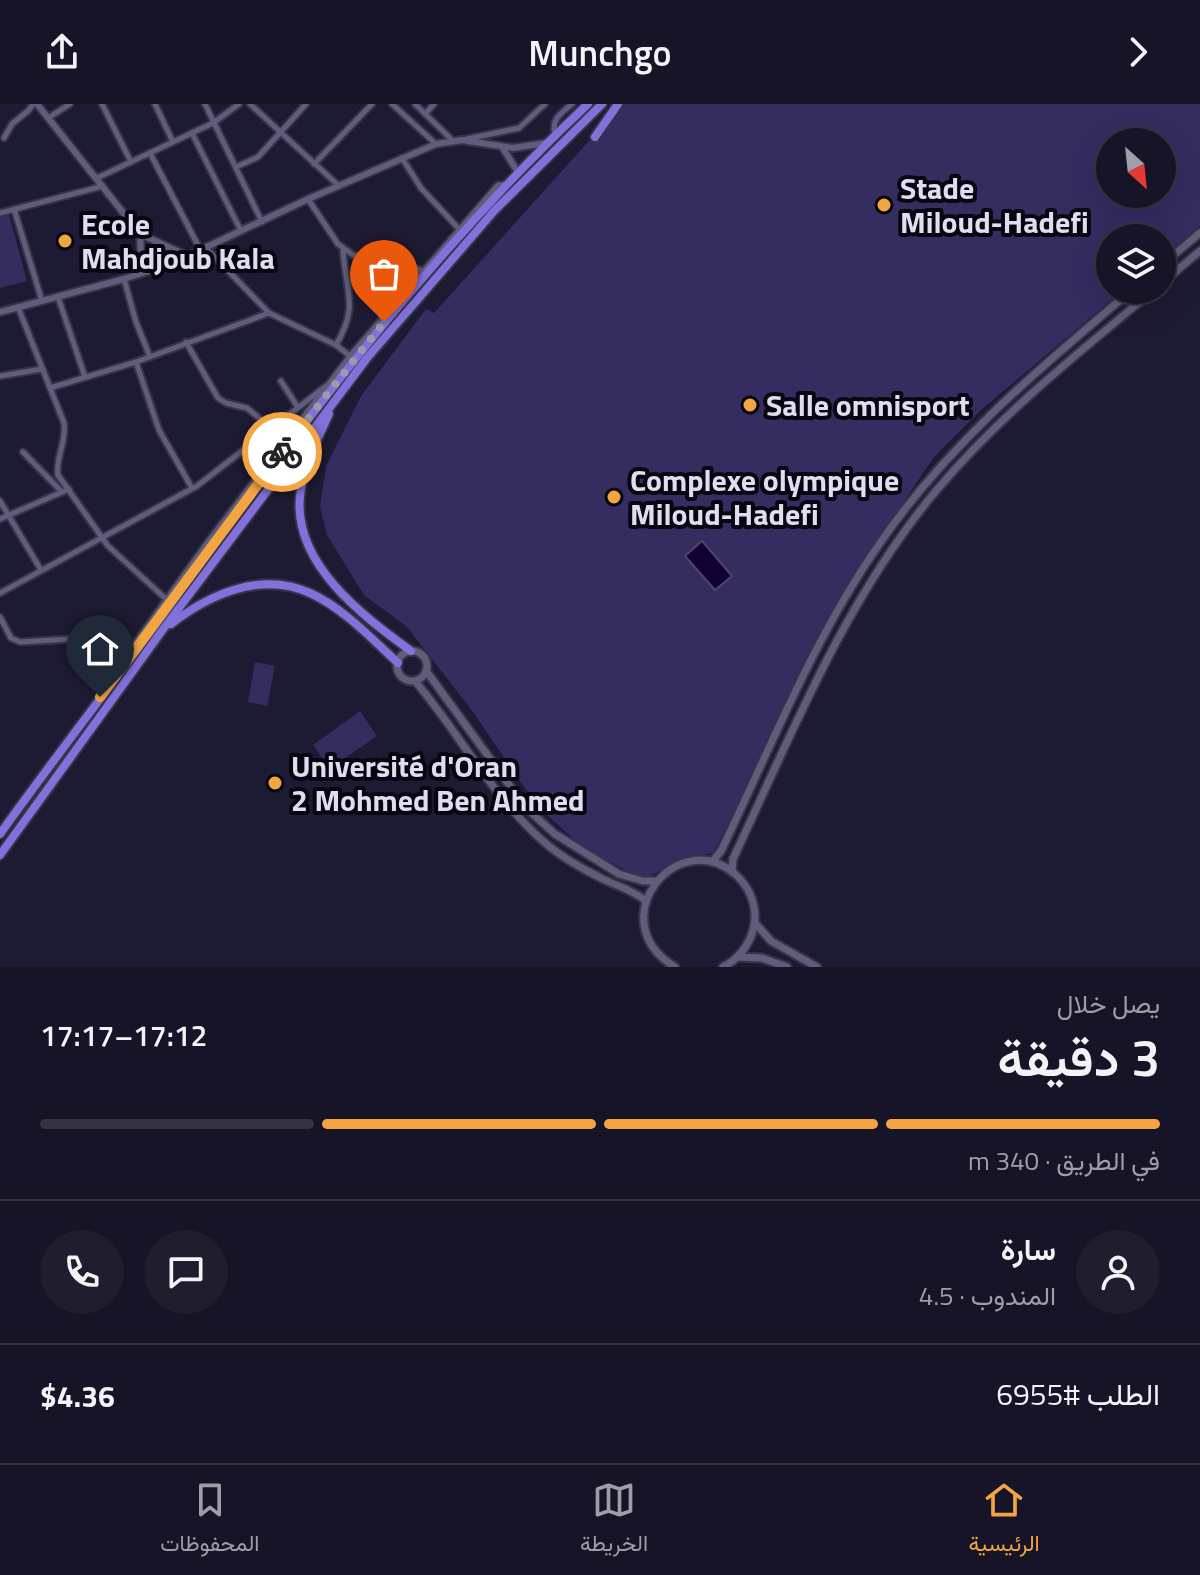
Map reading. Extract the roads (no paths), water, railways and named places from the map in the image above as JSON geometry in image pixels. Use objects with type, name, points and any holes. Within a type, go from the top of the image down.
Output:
[{"type":"highway","points":[[0,834],[116,673],[330,390],[426,272],[518,172],[588,104]]},
{"type":"highway","points":[[0,855],[161,632],[392,327],[494,211],[602,104]]},
{"type":"highway","points":[[595,137],[618,104]]},
{"type":"highway","points":[[339,394],[306,466],[299,498],[302,523],[312,551],[332,582],[352,603],[411,651]]},
{"type":"highway","points":[[161,632],[195,606],[221,593],[248,586],[294,588],[330,605],[398,663]]},
{"type":"main road","points":[[1176,253],[1200,233]]},
{"type":"main road","points":[[1176,271],[1200,251]]},
{"type":"main road","points":[[712,862],[721,851],[840,605],[880,542],[998,405],[1116,304]]},
{"type":"main road","points":[[732,871],[733,859],[848,619],[893,549],[933,494],[980,441],[1031,392],[1137,304]]},
{"type":"main road","points":[[924,489],[933,494]]},
{"type":"main road","points":[[646,901],[552,849],[523,823],[415,681],[401,677],[398,663],[404,653],[411,651],[425,657],[427,672],[526,808],[555,834],[619,874],[643,881],[657,881]]},
{"type":"main road","points":[[415,681],[427,672]]},
{"type":"main road","points":[[675,967],[653,949],[645,931],[646,901],[657,881],[682,864],[712,862],[732,871],[750,894],[755,908],[755,923],[749,942],[738,957],[723,967]]},
{"type":"main road","points":[[755,923],[771,941],[817,967]]},
{"type":"main road","points":[[660,956],[664,967]]},
{"type":"main road","points":[[738,957],[762,958],[787,967]]},
{"type":"street","points":[[4,138],[12,124],[35,104],[140,234],[188,256]]},
{"type":"street","points":[[48,118],[70,104]]},
{"type":"street","points":[[102,104],[131,162]]},
{"type":"street","points":[[155,104],[173,142]]},
{"type":"street","points":[[205,104],[262,222]]},
{"type":"street","points":[[97,178],[192,133],[239,104]]},
{"type":"street","points":[[250,104],[339,186]]},
{"type":"street","points":[[236,167],[258,157],[306,104]]},
{"type":"street","points":[[314,164],[372,104]]},
{"type":"street","points":[[392,104],[436,144]]},
{"type":"street","points":[[415,104],[452,140]]},
{"type":"street","points":[[425,114],[434,104]]},
{"type":"street","points":[[555,135],[553,128],[557,117],[572,104]]},
{"type":"street","points":[[0,312],[124,279],[188,256],[402,157],[452,140],[519,128],[543,105]]},
{"type":"street","points":[[192,133],[241,231]]},
{"type":"street","points":[[502,133],[502,147],[518,172]]},
{"type":"street","points":[[462,140],[523,148],[547,143]]},
{"type":"street","points":[[150,153],[203,250],[269,313],[336,345],[350,356]]},
{"type":"street","points":[[402,157],[421,188],[459,229]]},
{"type":"street","points":[[0,617],[11,638],[20,642],[87,638],[106,666],[116,673],[166,599],[350,356],[498,185],[508,184]]},
{"type":"street","points":[[0,213],[103,186]]},
{"type":"street","points":[[308,199],[343,250],[349,313],[348,324],[336,345]]},
{"type":"street","points":[[14,209],[42,301]]},
{"type":"street","points":[[140,234],[142,273]]},
{"type":"street","points":[[343,250],[422,270]]},
{"type":"street","points":[[124,279],[150,357]]},
{"type":"street","points":[[58,297],[85,377]]},
{"type":"street","points":[[18,307],[65,429],[57,472],[101,538],[166,599]]},
{"type":"street","points":[[50,388],[136,362],[269,313]]},
{"type":"street","points":[[186,342],[218,398],[247,408],[271,428]]},
{"type":"street","points":[[136,362],[159,430],[192,489]]},
{"type":"street","points":[[0,376],[42,369]]},
{"type":"street","points":[[281,381],[297,406]]},
{"type":"street","points":[[0,593],[192,489],[330,383]]},
{"type":"street","points":[[23,452],[62,492]]},
{"type":"street","points":[[242,453],[262,471]]},
{"type":"street","points":[[0,519],[69,489]]},
{"type":"street","points":[[0,501],[41,570]]},
{"type":"place","name":"Stade Miloud-Hadefi","points":[[884,205]]},
{"type":"place","name":"Ecole Mahdjoub Kala","points":[[65,241]]},
{"type":"place","name":"Salle omnisport","points":[[750,405]]},
{"type":"place","name":"Complexe olympique Miloud-Hadefi","points":[[614,497]]},
{"type":"place","name":"Université d'Oran 2 Mohmed Ben Ahmed","points":[[275,783]]}]
